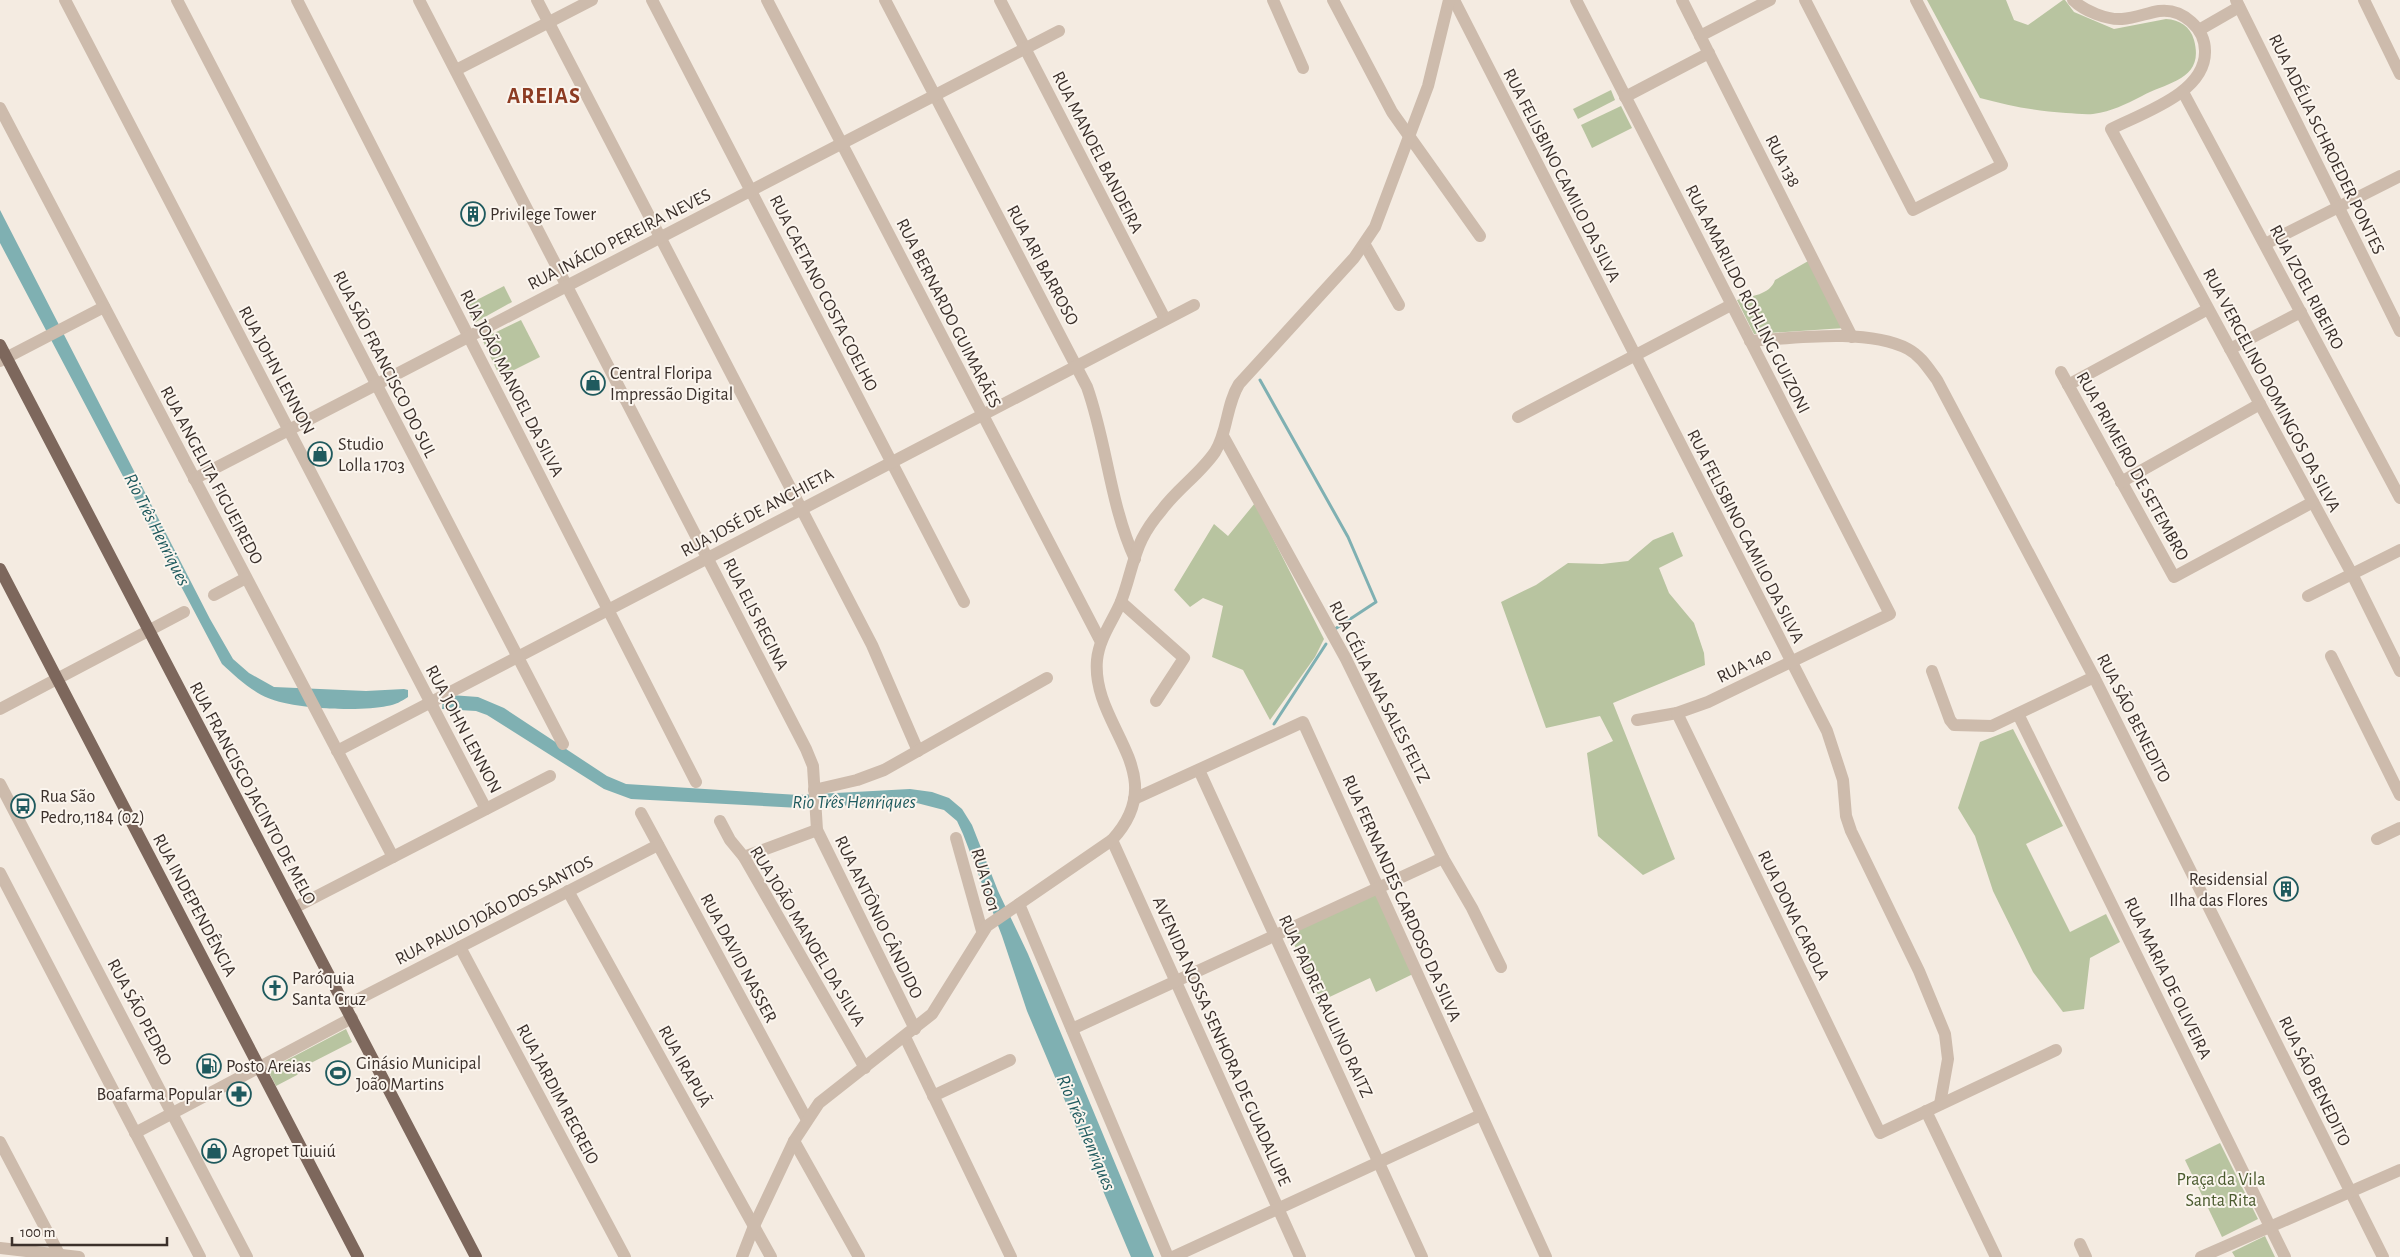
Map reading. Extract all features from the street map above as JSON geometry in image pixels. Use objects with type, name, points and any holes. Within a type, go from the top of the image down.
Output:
[{"type":"main road","name":"RUA FRANCISCO JACINTO DE MELO","points":[[0,345],[3,359],[352,1018],[476,1257]]},
{"type":"main road","name":"RUA INDEPENDÊNCIA","points":[[0,569],[358,1257]]},
{"type":"street","name":"RUA JOHN LENNON","points":[[65,0],[486,809]]},
{"type":"street","name":"RUA SÃO FRANCISCO DO SUL","points":[[177,0],[563,744]]},
{"type":"street","name":"RUA JOÃO MANOEL DA SILVA","points":[[297,0],[696,782]]},
{"type":"street","name":"RUA ELIS REGINA","points":[[419,0],[806,749],[813,766],[816,824]]},
{"type":"street","points":[[537,0],[800,510],[872,645],[918,751]]},
{"type":"street","points":[[456,70],[592,0]]},
{"type":"street","name":"RUA CAETANO COSTA COELHO","points":[[652,0],[964,602]]},
{"type":"street","name":"RUA BERNARDO GUIMARÃES","points":[[767,0],[1101,642]]},
{"type":"street","name":"RUA ARI BARROSO","points":[[885,0],[1076,366],[1097,414],[1126,536],[1135,559]]},
{"type":"street","name":"RUA MANOEL BANDEIRA","points":[[1000,0],[1165,319]]},
{"type":"street","points":[[1273,0],[1303,68]]},
{"type":"street","points":[[1333,0],[1392,112],[1433,166],[1480,236]]},
{"type":"street","points":[[742,1257],[754,1226],[794,1141],[825,1097],[910,1033],[938,1007],[982,931],[992,922],[1112,840],[1123,826],[1134,799],[1134,773],[1107,707],[1099,680],[1097,661],[1101,642],[1121,602],[1144,534],[1160,512],[1207,462],[1223,436],[1231,403],[1239,384],[1365,245],[1381,215],[1410,138],[1435,64],[1449,0]]},
{"type":"street","name":"RUA FELISBINO CAMILO DA SILVA","points":[[1454,0],[1834,749],[1843,780],[1846,816],[1850,832],[1920,971],[1945,1034],[1948,1059],[1940,1104]]},
{"type":"street","name":"RUA AMARILDO ROHLING GUIZONI","points":[[1576,0],[1890,614]]},
{"type":"street","name":"RUA 138","points":[[1682,0],[1852,337]]},
{"type":"street","points":[[1700,36],[1770,0]]},
{"type":"street","points":[[1805,0],[1914,210],[2002,165],[1916,0]]},
{"type":"street","points":[[2074,0],[2081,6],[2106,17],[2117,19],[2159,11],[2183,16],[2199,30],[2204,44],[2203,66],[2195,81],[2183,92]]},
{"type":"street","points":[[2364,0],[2400,74]]},
{"type":"street","points":[[2199,30],[2238,3]]},
{"type":"street","name":"RUA ADÉLIA SCHROEDER PONTES","points":[[2238,3],[2400,331]]},
{"type":"street","name":"RUA INÁCIO PEREIRA NEVES","points":[[194,479],[1059,31]]},
{"type":"street","points":[[1626,97],[1709,53]]},
{"type":"street","name":"RUA VERGELINO DOMINGOS DA SILVA","points":[[2183,92],[2111,129],[2352,574],[2400,670]]},
{"type":"street","name":"RUA IZOEL RIBEIRO","points":[[2183,92],[2400,498]]},
{"type":"street","name":"RUA ANGELITA FIGUEIREDO","points":[[0,108],[393,857]]},
{"type":"street","points":[[2265,244],[2400,176]]},
{"type":"street","points":[[1365,245],[1399,306]]},
{"type":"street","name":"RUA JOSÉ DE ANCHIETA","points":[[337,751],[1194,304]]},
{"type":"street","points":[[1518,417],[1732,305]]},
{"type":"street","points":[[3,359],[104,307]]},
{"type":"street","points":[[2068,385],[2208,309]]},
{"type":"street","points":[[2230,350],[2300,312]]},
{"type":"street","name":"RUA SÃO BENEDITO","points":[[1750,341],[1852,337],[1884,341],[1908,349],[1919,357],[1937,380],[2094,677],[2383,1257]]},
{"type":"street","name":"RUA PRIMEIRO DE SETEMBRO","points":[[2061,372],[2174,577],[2313,502]]},
{"type":"street","points":[[2121,482],[2260,404]]},
{"type":"street","name":"RUA CÉLIA ANA SALES FELTZ","points":[[1223,436],[1341,651],[1443,858],[1472,908],[1501,967]]},
{"type":"street","points":[[2308,596],[2400,550]]},
{"type":"street","points":[[214,595],[246,578]]},
{"type":"street","points":[[1121,602],[1184,658],[1156,701]]},
{"type":"street","points":[[0,709],[184,612]]},
{"type":"street","name":"RUA 140","points":[[1637,720],[1677,713],[1708,702],[1890,614]]},
{"type":"street","points":[[2331,656],[2400,795]]},
{"type":"street","points":[[1932,671],[1950,720],[1954,725],[1985,727],[2018,714],[2094,677]]},
{"type":"street","points":[[814,792],[871,776],[1047,678]]},
{"type":"street","name":"RUA DONA CAROLA","points":[[1677,713],[1880,1133],[1926,1111]]},
{"type":"street","name":"RUA MARIA DE OLIVEIRA","points":[[2018,714],[2285,1257]]},
{"type":"street","name":"RUA FERNANDES CARDOSO DA SILVA","points":[[1134,799],[1303,722],[1546,1257]]},
{"type":"street","name":"RUA PADRE RAULINO RAITZ","points":[[1199,770],[1422,1257]]},
{"type":"street","points":[[294,908],[550,776]]},
{"type":"street","name":"RUA SÃO PEDRO","points":[[0,784],[247,1257]]},
{"type":"street","name":"RUA DAVID NASSER","points":[[641,813],[807,1120]]},
{"type":"street","name":"RUA JOÃO MANOEL DA SILVA","points":[[720,822],[730,840],[744,857],[865,1068]]},
{"type":"street","points":[[744,857],[816,824]]},
{"type":"street","name":"RUA ANTÔNIO CÂNDIDO","points":[[816,824],[910,1033],[933,1096],[1011,1257]]},
{"type":"street","points":[[2377,839],[2400,828]]},
{"type":"street","name":"RUA 1001","points":[[956,838],[982,931]]},
{"type":"street","name":"AVENIDA NOSSA SENHORA DE GUADALUPE","points":[[1112,840],[1300,1257]]},
{"type":"street","name":"RUA PAULO JOÃO DOS SANTOS","points":[[345,1006],[658,845]]},
{"type":"street","points":[[1072,1029],[1443,858]]},
{"type":"street","points":[[0,874],[200,1257]]},
{"type":"street","name":"RUA IRAPUÃ","points":[[568,891],[771,1257]]},
{"type":"street","points":[[1016,906],[1072,1029],[1168,1257]]},
{"type":"street","name":"RUA JARDIM RECREIO","points":[[460,947],[625,1257]]},
{"type":"street","points":[[135,1133],[352,1018]]},
{"type":"street","points":[[1996,1257],[1926,1111],[2056,1050]]},
{"type":"street","points":[[933,1096],[1010,1060]]},
{"type":"street","points":[[1173,1257],[1482,1115]]},
{"type":"street","points":[[794,1141],[859,1257]]},
{"type":"street","points":[[0,1142],[59,1254]]},
{"type":"street","points":[[2201,1257],[2400,1170]]},
{"type":"street","points":[[2080,1244],[2086,1257]]},
{"type":"street","points":[[0,1248],[79,1257]]},
{"type":"green space","points":[[1927,0],[2006,0],[2014,20],[2028,25],[2063,0],[2074,12],[2114,29],[2166,19],[2180,22],[2187,27],[2194,40],[2196,53],[2194,64],[2182,78],[2118,107],[2100,113],[2055,112],[1980,98]]},
{"type":"green space","points":[[1611,90],[1615,100],[1578,119],[1573,109]]},
{"type":"green space","points":[[1621,106],[1632,128],[1592,148],[1581,125]]},
{"type":"green space","points":[[1810,260],[1844,328],[1754,334],[1737,300],[1764,292],[1773,285],[1775,280]]},
{"type":"green space","points":[[504,286],[512,302],[474,323],[465,306]]},
{"type":"green space","points":[[521,320],[540,357],[500,377],[482,339]]},
{"type":"green space","points":[[1255,503],[1324,639],[1315,657],[1270,720],[1243,670],[1212,657],[1223,606],[1203,598],[1190,607],[1174,590],[1214,524],[1228,536]]},
{"type":"green space","points":[[1673,532],[1683,556],[1659,568],[1669,593],[1694,623],[1704,653],[1705,665],[1613,703],[1675,859],[1643,875],[1598,836],[1587,753],[1613,741],[1600,716],[1546,728],[1501,602],[1536,585],[1568,563],[1602,564],[1628,561],[1653,540]]},
{"type":"green space","points":[[2013,729],[2063,826],[2026,844],[2070,932],[2106,914],[2120,942],[2090,958],[2084,1009],[2063,1012],[2033,972],[1993,891],[1975,836],[1958,808],[1980,742]]},
{"type":"green space","points":[[1376,894],[1413,974],[1376,992],[1370,978],[1321,1001],[1289,934]]},
{"type":"green space","points":[[346,1029],[352,1042],[305,1066],[297,1075],[276,1086],[268,1070]]},
{"type":"green space","name":"Praça da Vila Santa Rita","points":[[2220,1143],[2258,1219],[2222,1237],[2185,1160]]},
{"type":"green space","points":[[2265,1236],[2275,1257],[2235,1257],[2232,1252]]},
{"type":"water","name":"Rio Três Henriques","points":[[0,210],[210,619],[233,659],[249,673],[274,687],[366,691],[404,689],[408,690],[408,697],[398,703],[361,709],[293,705],[268,698],[255,691],[222,664],[0,243]]},
{"type":"water","name":"Rio Três Henriques","points":[[451,695],[478,697],[504,708],[607,776],[626,784],[799,795],[910,789],[932,792],[949,798],[962,809],[972,825],[998,891],[1028,954],[1154,1257],[1131,1257],[1027,1011],[1002,936],[963,834],[957,821],[944,810],[913,802],[800,808],[631,799],[604,789],[487,715],[476,711],[442,709],[443,699]]},
{"type":"waterway","points":[[1260,380],[1348,537],[1376,602],[1335,629]]},
{"type":"waterway","points":[[1274,724],[1326,644]]},
{"type":"place","name":"Privilege Tower","points":[[473,214]]},
{"type":"place","name":"Central Floripa Impressão Digital","points":[[593,383]]},
{"type":"place","name":"Studio Lolla 1703","points":[[320,454]]},
{"type":"place","name":"Rua São Pedro,1184 (02)","points":[[23,806]]},
{"type":"place","name":"Residensial Ilha das Flores","points":[[2286,889]]},
{"type":"place","name":"Paróquia Santa Cruz","points":[[275,988]]},
{"type":"place","name":"Posto Areias","points":[[209,1066]]},
{"type":"place","name":"Ginásio Municipal João Martins","points":[[338,1073]]},
{"type":"place","name":"Boafarma Popular","points":[[239,1094]]},
{"type":"place","name":"Agropet Tuiuiú","points":[[214,1151]]},
{"type":"district","name":"AREIAS","points":[[544,95]]}]
